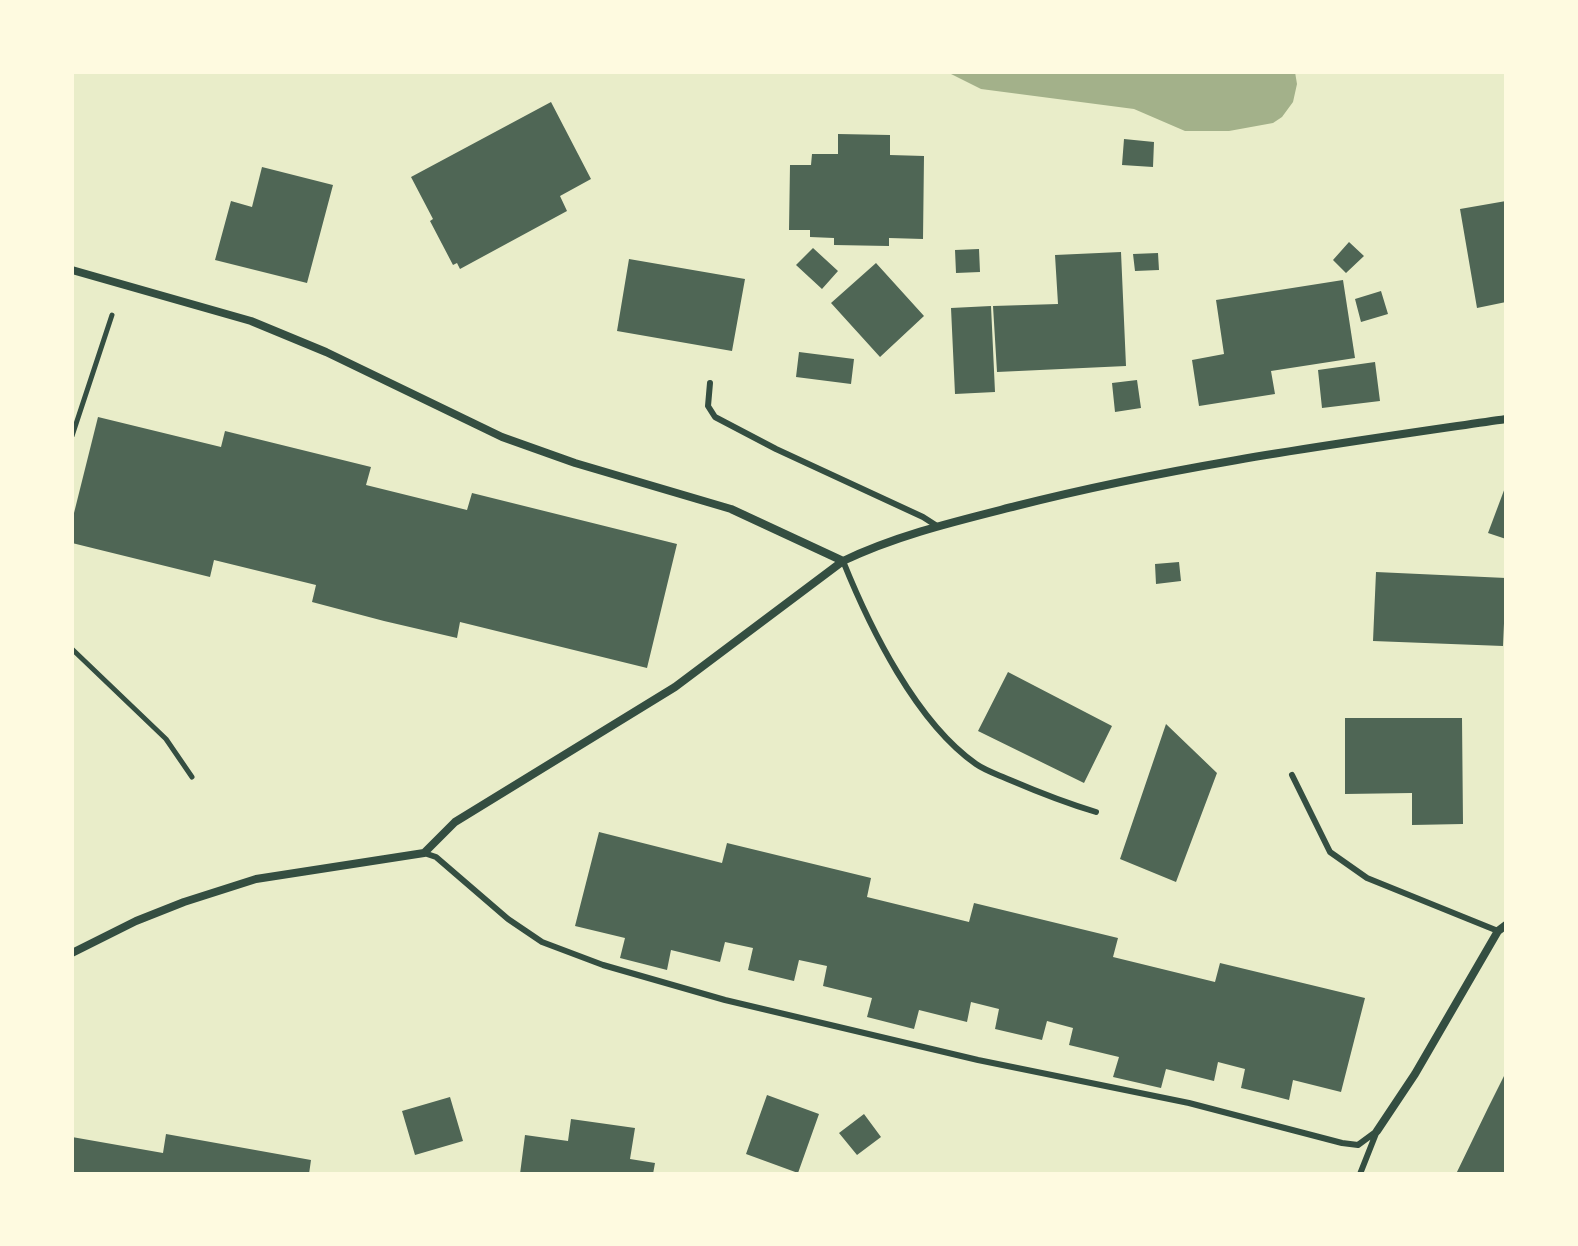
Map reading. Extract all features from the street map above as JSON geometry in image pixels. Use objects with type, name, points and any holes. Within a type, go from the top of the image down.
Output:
[{"type":"street","points":[[72,270],[251,321],[326,352],[502,437],[575,463],[731,509],[843,561]]},
{"type":"street","points":[[72,953],[136,921],[256,879],[424,853],[455,822],[675,687],[843,561],[872,547],[937,526],[1094,486],[1192,466],[1506,419]]},
{"type":"street","points":[[1377,1131],[1415,1074],[1498,931],[1506,925]]},
{"type":"lane","points":[[710,383],[708,406],[715,417],[937,526]]},
{"type":"lane","points":[[843,561],[905,686],[955,747],[978,766],[1056,800],[1096,812]]},
{"type":"lane","points":[[1292,775],[1330,852],[1367,878],[1498,931]]},
{"type":"lane","points":[[424,853],[436,857],[508,919],[542,942],[603,965],[754,1007],[978,1060],[1189,1103],[1342,1143],[1358,1145],[1377,1131]]},
{"type":"lane","points":[[1360,1174],[1377,1131]]},
{"type":"path","points":[[72,436],[123,284]]},
{"type":"path","points":[[72,649],[166,739],[192,777]]},
{"type":"shaded area","points":[[947,72],[1295,72],[1297,84],[1293,102],[1273,123],[1229,131],[1185,131],[1134,109],[981,89]]},
{"type":"building","points":[[551,102],[591,179],[560,196],[567,211],[460,269],[457,263],[453,265],[411,177]]},
{"type":"building","points":[[838,134],[890,135],[890,155],[924,156],[923,239],[889,238],[889,246],[834,245],[834,238],[810,237],[810,230],[789,230],[790,165],[811,165],[812,154],[838,154]]},
{"type":"building","points":[[1124,139],[1154,142],[1153,167],[1122,165]]},
{"type":"building","points":[[262,167],[333,185],[307,283],[215,260],[231,201],[252,207]]},
{"type":"building","points":[[1506,201],[1506,302],[1477,308],[1460,209]]},
{"type":"building","points":[[1349,242],[1364,256],[1346,273],[1333,260]]},
{"type":"building","points":[[813,248],[838,271],[822,289],[796,265]]},
{"type":"building","points":[[979,249],[980,272],[956,273],[955,250]]},
{"type":"building","points":[[1121,252],[1126,366],[997,372],[993,306],[1058,304],[1055,255]]},
{"type":"building","points":[[1158,253],[1159,270],[1135,271],[1133,254]]},
{"type":"building","points":[[629,259],[745,279],[732,351],[617,331]]},
{"type":"building","points":[[876,263],[924,316],[880,357],[831,303]]},
{"type":"building","points":[[1343,280],[1355,358],[1271,371],[1275,394],[1199,406],[1192,360],[1224,354],[1216,300]]},
{"type":"building","points":[[1381,291],[1388,314],[1361,322],[1355,299]]},
{"type":"building","points":[[991,306],[995,392],[955,394],[951,308]]},
{"type":"building","points":[[799,352],[854,359],[851,384],[796,377]]},
{"type":"building","points":[[1375,362],[1380,401],[1322,408],[1318,370]]},
{"type":"building","points":[[1137,380],[1141,408],[1115,412],[1112,383]]},
{"type":"building","points":[[98,417],[221,447],[225,431],[371,467],[366,485],[467,510],[472,493],[677,544],[647,668],[460,622],[457,638],[384,621],[312,602],[316,585],[214,560],[210,577],[72,543],[72,521]]},
{"type":"building","points":[[1506,485],[1506,539],[1488,533]]},
{"type":"building","points":[[1179,562],[1181,581],[1156,584],[1155,564]]},
{"type":"building","points":[[1376,572],[1506,578],[1503,646],[1373,641]]},
{"type":"building","points":[[1008,672],[1112,726],[1084,783],[978,731]]},
{"type":"building","points":[[1345,718],[1462,718],[1463,824],[1412,825],[1412,793],[1345,794]]},
{"type":"building","points":[[1166,724],[1217,773],[1176,882],[1120,859]]},
{"type":"building","points":[[599,832],[722,863],[727,843],[871,878],[867,897],[969,922],[974,903],[1118,938],[1113,957],[1215,982],[1220,963],[1365,998],[1341,1092],[1293,1080],[1289,1100],[1241,1088],[1245,1069],[1218,1062],[1214,1081],[1166,1069],[1161,1088],[1113,1077],[1119,1057],[1069,1045],[1073,1028],[1047,1021],[1042,1040],[995,1029],[999,1009],[971,1002],[967,1022],[919,1010],[914,1029],[867,1017],[872,998],[823,986],[827,966],[799,960],[794,981],[748,970],[753,948],[725,942],[720,962],[671,950],[667,970],[620,958],[625,938],[575,926]]},
{"type":"building","points":[[1506,1072],[1506,1174],[1456,1174],[1488,1108]]},
{"type":"building","points":[[767,1095],[819,1114],[798,1173],[746,1154]]},
{"type":"building","points":[[450,1097],[463,1141],[415,1155],[402,1111]]},
{"type":"building","points":[[864,1114],[881,1137],[857,1155],[839,1133]]},
{"type":"building","points":[[571,1119],[635,1128],[630,1159],[655,1163],[653,1174],[520,1174],[525,1135],[568,1141]]},
{"type":"building","points":[[166,1134],[311,1160],[309,1174],[72,1174],[72,1137],[163,1153]]}]
